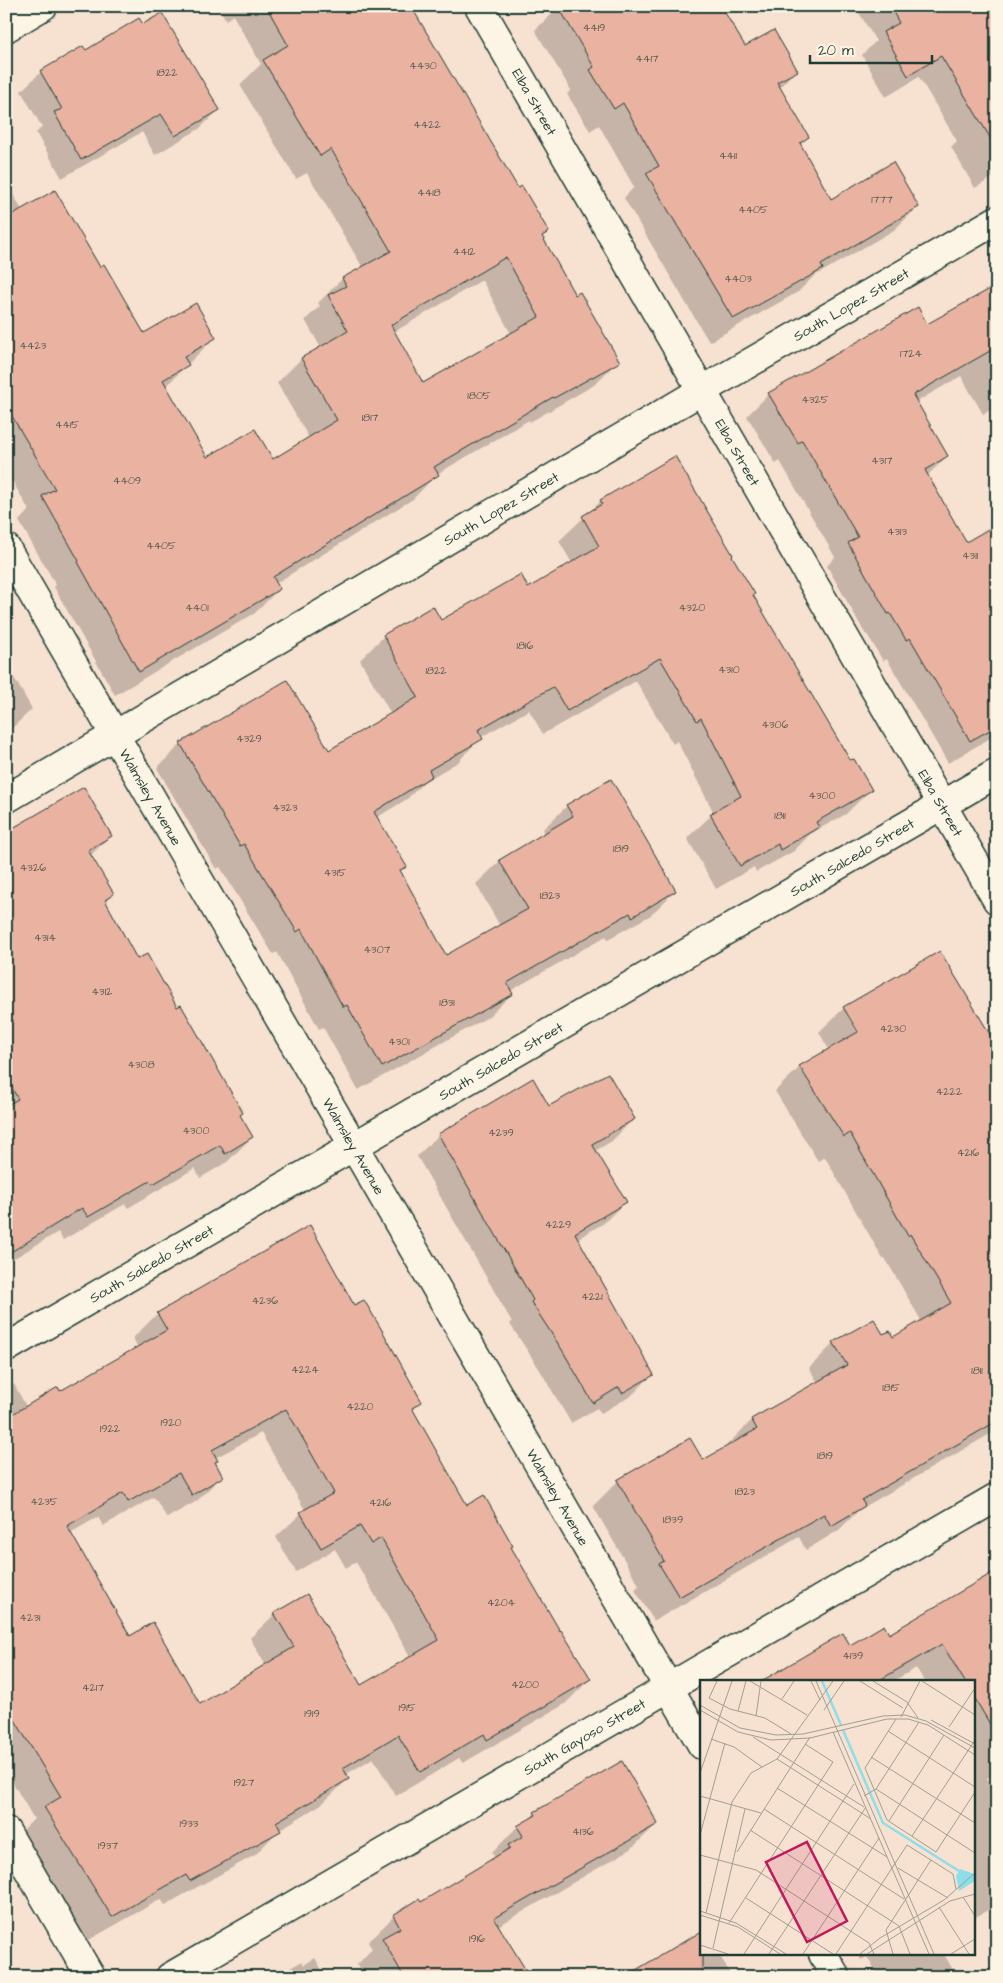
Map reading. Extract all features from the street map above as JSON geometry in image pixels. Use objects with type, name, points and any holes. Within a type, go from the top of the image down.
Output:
[{"type":"street","points":[[6,28],[43,6]]},
{"type":"street","name":"Elba Street","points":[[479,6],[997,900]]},
{"type":"street","name":"South Lopez Street","points":[[6,799],[701,391],[997,220]]},
{"type":"street","name":"Walmsley Avenue","points":[[6,548],[114,737],[700,1742]]},
{"type":"street","name":"South Salcedo Street","points":[[6,1348],[997,773]]},
{"type":"street","name":"South Gayoso Street","points":[[170,1977],[997,1497]]},
{"type":"street","points":[[6,1832],[91,1977]]},
{"type":"street","points":[[824,1956],[836,1977]]},
{"type":"building","points":[[266,6],[411,6],[518,188],[522,186],[549,232],[542,236],[575,295],[580,292],[620,362],[553,397],[434,467],[439,475],[273,577],[280,589],[139,672],[42,496],[55,489],[6,406],[6,218],[55,190],[100,267],[104,264],[144,333],[196,303],[216,338],[184,357],[189,365],[163,380],[207,457],[255,429],[273,459],[337,420],[301,358],[348,331],[328,295],[346,286],[342,278],[391,251],[331,149],[320,156],[263,60],[288,45]],"holes":[[[506,257],[539,317],[423,383],[391,325]]]},
{"type":"building","points":[[558,6],[721,6],[745,46],[774,30],[798,71],[777,82],[809,137],[800,143],[831,199],[893,162],[919,207],[821,265],[823,269],[733,319],[646,173],[659,166],[623,103],[614,109],[590,70],[594,67]]},
{"type":"building","points":[[890,6],[997,6],[997,149],[941,56],[908,76],[883,32],[899,23]]},
{"type":"building","points":[[162,13],[220,110],[175,136],[161,114],[81,160],[54,112],[62,109],[40,71],[83,46],[86,50],[139,18],[143,24]]},
{"type":"building","points":[[997,285],[997,347],[913,395],[948,456],[925,470],[966,542],[997,524],[997,726],[970,741],[910,638],[906,640],[890,613],[888,614],[848,543],[858,537],[802,440],[798,443],[768,393],[918,307],[927,324]]},
{"type":"building","points":[[675,456],[755,594],[753,595],[850,760],[854,759],[872,790],[816,822],[819,827],[780,850],[778,844],[740,866],[710,814],[741,796],[701,718],[697,721],[660,658],[567,711],[553,687],[478,730],[483,739],[429,770],[432,776],[374,812],[407,867],[400,870],[446,955],[528,909],[499,860],[573,816],[566,805],[611,779],[676,891],[632,917],[630,913],[507,983],[513,994],[382,1067],[347,1005],[343,1007],[301,929],[297,932],[244,844],[240,846],[180,743],[287,680],[329,750],[418,697],[383,635],[433,606],[441,620],[521,574],[528,588],[599,546],[582,516],[602,504],[600,500]]},
{"type":"building","points":[[84,787],[112,836],[88,850],[114,894],[105,900],[137,959],[147,954],[177,1007],[181,1005],[243,1113],[240,1115],[253,1137],[225,1154],[220,1145],[153,1184],[150,1181],[88,1217],[82,1208],[6,1255],[6,1106],[18,1099],[6,1077],[6,832]]},
{"type":"building","points":[[940,951],[997,1046],[997,1421],[862,1500],[865,1506],[831,1526],[824,1514],[679,1597],[659,1564],[664,1561],[617,1480],[690,1438],[703,1460],[757,1429],[751,1419],[847,1365],[833,1342],[874,1319],[883,1334],[890,1331],[893,1337],[951,1303],[910,1234],[908,1236],[850,1133],[844,1137],[799,1066],[858,1032],[843,1007]]},
{"type":"building","points":[[608,1073],[635,1119],[592,1144],[627,1202],[575,1233],[654,1375],[622,1393],[619,1387],[593,1403],[561,1348],[531,1302],[533,1300],[438,1134],[533,1078],[549,1106]]},
{"type":"building","points":[[310,1225],[354,1305],[364,1300],[383,1332],[422,1402],[412,1408],[467,1505],[484,1495],[513,1546],[511,1547],[560,1631],[591,1679],[487,1740],[484,1734],[420,1772],[398,1735],[343,1768],[349,1779],[276,1822],[281,1831],[190,1881],[186,1875],[112,1917],[44,1807],[61,1797],[6,1705],[6,1418],[58,1387],[60,1391],[167,1330],[157,1313]],"holes":[[[286,1409],[334,1493],[300,1512],[321,1548],[360,1526],[371,1544],[381,1538],[439,1640],[361,1685],[307,1594],[274,1613],[294,1647],[200,1704],[153,1622],[130,1636],[67,1526],[123,1493],[128,1502],[179,1473],[192,1495],[223,1477],[215,1462],[218,1461],[212,1450]]]},
{"type":"building","points":[[997,1570],[997,1736],[976,1700],[976,1680],[964,1680],[942,1644],[879,1680],[763,1680],[843,1633],[850,1645],[884,1625],[889,1634]]},
{"type":"building","points":[[622,1761],[658,1824],[494,1918],[530,1977],[404,1977],[382,1938],[400,1928],[393,1915],[419,1899],[421,1902],[510,1848],[508,1845],[523,1836],[517,1826],[536,1815],[534,1812]]},
{"type":"building","points":[[700,1932],[702,1977],[624,1977]]}]
